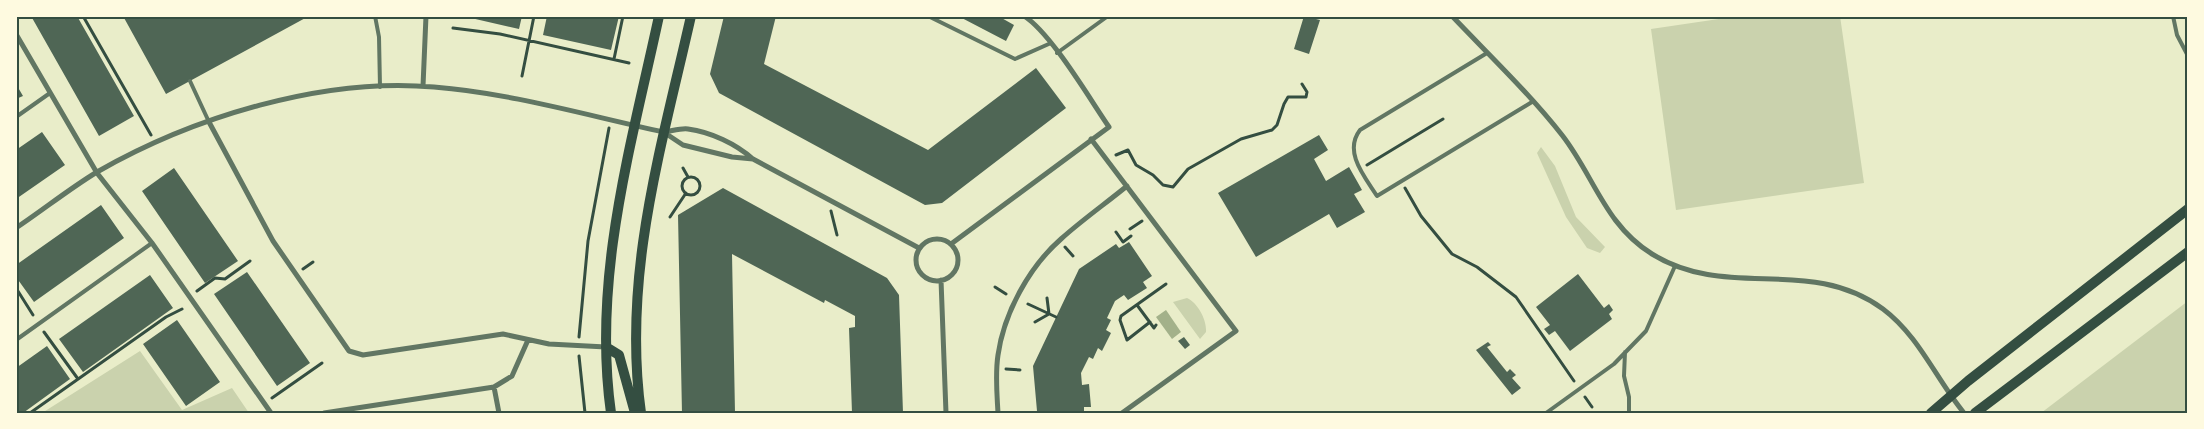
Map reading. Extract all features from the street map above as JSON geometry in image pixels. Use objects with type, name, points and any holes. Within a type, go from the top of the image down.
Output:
[{"type":"main road","points":[[611,413],[606,347],[610,257],[618,204],[659,16]]},
{"type":"main road","points":[[641,413],[636,350],[637,284],[646,220],[690,16]]},
{"type":"main road","points":[[1930,413],[1949,395],[2188,209]]},
{"type":"main road","points":[[1975,413],[2188,252]]},
{"type":"main road","points":[[606,347],[619,355],[635,413]]},
{"type":"street","points":[[423,86],[426,16]]},
{"type":"street","points":[[951,244],[1109,127],[1051,43],[1024,16]]},
{"type":"street","points":[[1452,16],[1563,136],[1580,161],[1604,206],[1619,226],[1652,254],[1676,266],[1718,278],[1798,278],[1826,283],[1857,294],[1883,309],[1908,334],[1949,395],[1964,413]]},
{"type":"street","points":[[16,34],[97,173],[152,243],[271,413]]},
{"type":"street","points":[[16,228],[97,173],[156,143],[209,122],[265,104],[297,97],[380,88],[423,86],[503,98],[664,132],[687,128],[735,144],[753,159],[919,248]]},
{"type":"street","points":[[209,122],[273,241],[350,351],[363,355],[503,334],[528,340],[606,347]]},
{"type":"street","points":[[664,132],[683,145],[732,157],[753,159]]},
{"type":"street","points":[[1091,139],[1236,331],[1122,413]]},
{"type":"street","points":[[998,413],[998,356],[1004,329],[1026,283],[1044,256],[1060,240],[1127,186]]},
{"type":"street","points":[[938,238],[951,244],[958,262],[952,274],[941,280],[927,278],[917,268],[916,254],[919,248],[930,239],[938,238]]},
{"type":"street","points":[[941,280],[946,413]]},
{"type":"street","points":[[324,413],[494,387],[512,376],[528,340]]},
{"type":"street","points":[[494,387],[499,413]]},
{"type":"lane","points":[[375,16],[379,36],[380,88]]},
{"type":"lane","points":[[928,16],[1015,59],[1051,43]]},
{"type":"lane","points":[[1057,53],[1108,16]]},
{"type":"lane","points":[[2173,16],[2178,35],[2188,56]]},
{"type":"lane","points":[[1487,53],[1360,130],[1353,143],[1353,151],[1360,168],[1377,196],[1532,102]]},
{"type":"lane","points":[[190,81],[209,122]]},
{"type":"lane","points":[[16,117],[50,93]]},
{"type":"lane","points":[[16,340],[152,243]]},
{"type":"lane","points":[[1546,413],[1614,364],[1646,331],[1676,266]]},
{"type":"lane","points":[[1625,352],[1624,376],[1629,396],[1629,413]]},
{"type":"path","points":[[83,16],[156,143]]},
{"type":"path","points":[[522,76],[534,16]]},
{"type":"path","points":[[614,59],[624,16]]},
{"type":"path","points":[[453,28],[529,40],[629,63]]},
{"type":"path","points":[[1116,155],[1128,150],[1136,164],[1153,175],[1163,185],[1173,186],[1191,168],[1241,139],[1272,130],[1278,122],[1286,99],[1292,96],[1306,97],[1308,92],[1302,84]]},
{"type":"path","points":[[1360,168],[1443,119]]},
{"type":"path","points":[[579,334],[588,242],[606,140]]},
{"type":"path","points":[[683,168],[688,177],[696,179],[700,187],[694,194],[686,193]]},
{"type":"path","points":[[686,193],[682,183],[688,177]]},
{"type":"path","points":[[670,217],[686,193]]},
{"type":"path","points":[[827,199],[837,235]]},
{"type":"path","points":[[1413,201],[1421,216],[1452,254],[1477,268],[1516,298],[1592,407]]},
{"type":"path","points":[[1116,232],[1123,242],[1131,236]]},
{"type":"path","points":[[197,291],[215,278],[225,279],[250,261]]},
{"type":"path","points":[[1150,322],[1127,340],[1121,316],[1166,284]]},
{"type":"path","points":[[995,287],[1006,294]]},
{"type":"path","points":[[16,288],[33,315]]},
{"type":"path","points":[[1046,298],[1049,314]]},
{"type":"path","points":[[1028,304],[1056,318]]},
{"type":"path","points":[[1137,305],[1154,328],[1156,326]]},
{"type":"path","points":[[30,413],[166,317],[182,310]]},
{"type":"path","points":[[1035,322],[1049,314]]},
{"type":"path","points":[[44,332],[78,379]]},
{"type":"path","points":[[579,354],[585,413]]},
{"type":"path","points":[[272,398],[322,363]]},
{"type":"shaded area","points":[[1739,16],[1840,16],[1864,183],[1676,210],[1651,29]]},
{"type":"shaded area","points":[[1541,147],[1555,166],[1576,217],[1605,247],[1600,253],[1587,248],[1566,217],[1537,153]]},
{"type":"shaded area","points":[[1187,298],[1201,312],[1205,322],[1206,332],[1200,339],[1173,302]]},
{"type":"shaded area","points":[[2188,301],[2188,413],[2041,413]]},
{"type":"shaded area","points":[[1166,310],[1181,332],[1172,339],[1156,317]]},
{"type":"shaded area","points":[[140,351],[182,410],[232,388],[249,413],[42,413]]},
{"type":"building","points":[[31,16],[77,16],[134,116],[99,136]]},
{"type":"building","points":[[123,16],[309,16],[166,94]]},
{"type":"building","points":[[472,16],[522,16],[519,29],[471,18]]},
{"type":"building","points":[[547,16],[619,16],[611,50],[543,35]]},
{"type":"building","points":[[724,16],[776,16],[764,64],[928,150],[1036,68],[1066,108],[942,203],[925,205],[719,93],[710,74]]},
{"type":"building","points":[[958,16],[998,16],[1014,25],[1006,41]]},
{"type":"building","points":[[1304,16],[1320,20],[1309,54],[1294,49]]},
{"type":"building","points":[[16,84],[23,96],[16,99]]},
{"type":"building","points":[[42,132],[65,165],[16,199],[16,150]]},
{"type":"building","points":[[1319,135],[1328,150],[1314,159],[1326,181],[1349,167],[1362,190],[1354,194],[1365,212],[1337,228],[1329,214],[1256,257],[1218,193]]},
{"type":"building","points":[[174,168],[238,261],[205,283],[142,191]]},
{"type":"building","points":[[723,188],[887,278],[899,295],[903,413],[852,413],[849,328],[855,327],[855,316],[825,300],[824,303],[732,254],[735,413],[682,413],[678,215]]},
{"type":"building","points":[[101,205],[124,238],[34,302],[16,277],[16,265]]},
{"type":"building","points":[[1129,242],[1152,276],[1143,282],[1147,288],[1128,300],[1124,295],[1115,301],[1107,318],[1111,320],[1106,330],[1111,333],[1102,351],[1098,348],[1093,359],[1089,357],[1081,373],[1082,385],[1089,384],[1091,407],[1084,407],[1084,413],[1037,411],[1033,366],[1079,269],[1116,244],[1119,248]]},
{"type":"building","points":[[247,272],[310,363],[277,386],[214,294]]},
{"type":"building","points":[[1578,274],[1604,308],[1609,304],[1613,310],[1609,314],[1612,319],[1570,351],[1555,331],[1549,335],[1544,329],[1550,325],[1536,307]]},
{"type":"building","points":[[150,275],[173,308],[83,372],[59,339]]},
{"type":"building","points":[[177,320],[220,382],[186,406],[143,344]]},
{"type":"building","points":[[1184,337],[1190,345],[1185,349],[1178,341]]},
{"type":"building","points":[[1488,342],[1491,345],[1487,347],[1507,372],[1510,369],[1516,375],[1512,378],[1521,388],[1512,395],[1476,350]]},
{"type":"building","points":[[47,346],[70,379],[23,413],[16,413],[16,368]]}]
